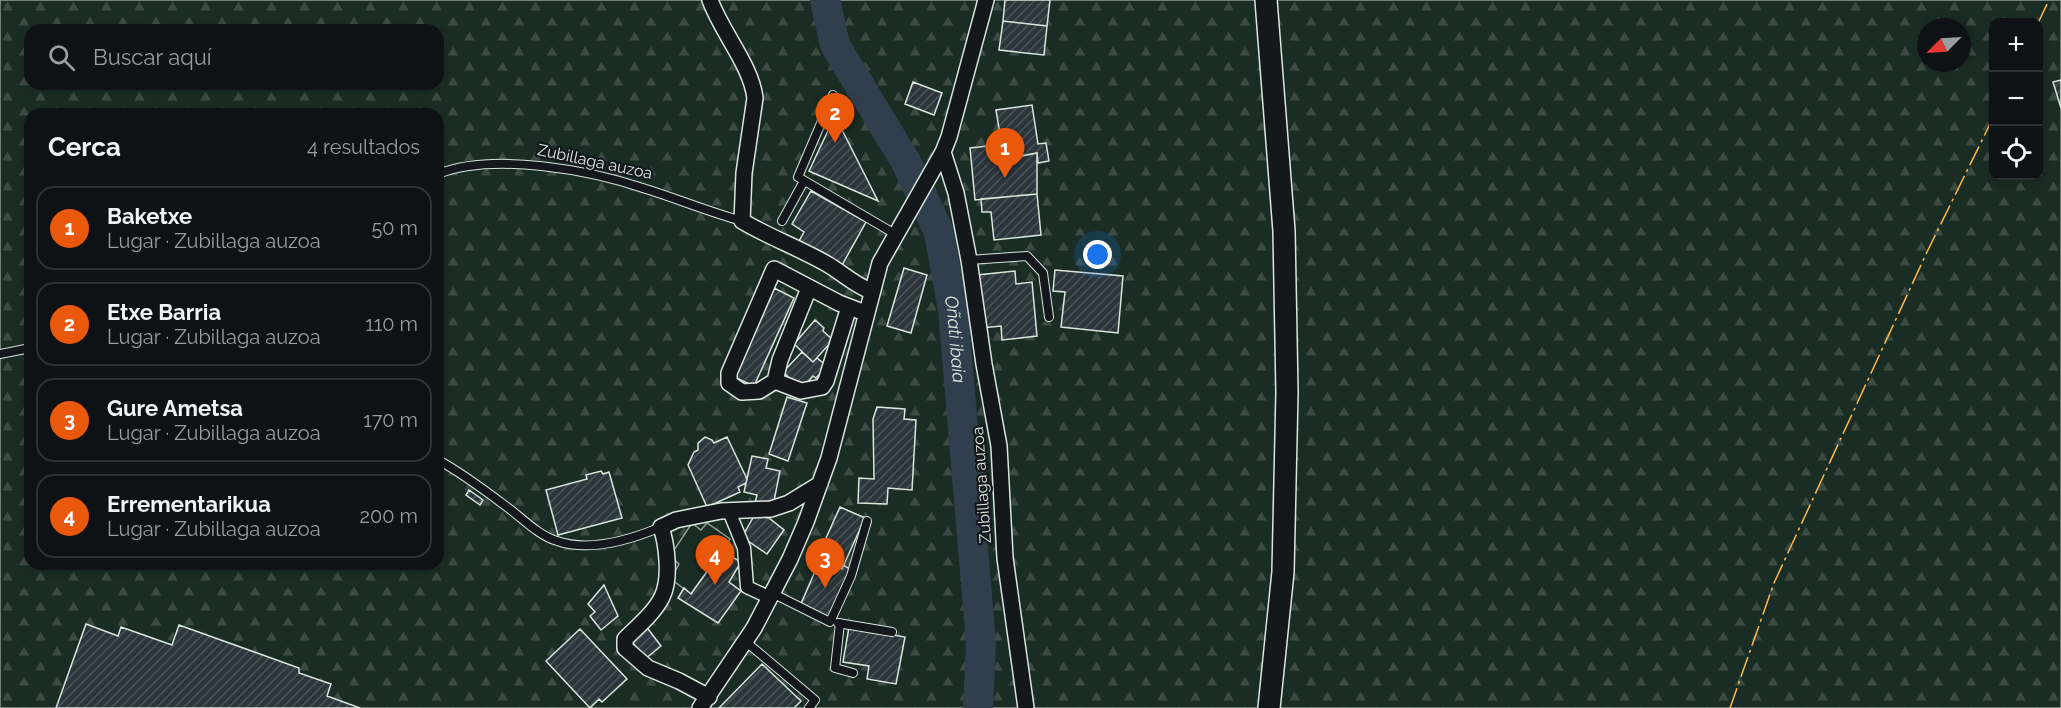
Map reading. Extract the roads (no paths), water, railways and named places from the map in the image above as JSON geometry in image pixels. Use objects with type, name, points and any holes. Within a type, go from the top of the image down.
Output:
[{"type":"main road","points":[[1266,0],[1284,231],[1287,392],[1283,572],[1269,708]]},
{"type":"street","points":[[710,0],[754,88],[744,173],[742,221]]},
{"type":"street","points":[[820,484],[789,503],[771,509],[729,510],[676,520],[661,527],[665,538],[667,559],[664,594],[655,608],[626,639],[625,648],[648,668],[679,681],[704,702],[745,641],[767,594],[806,522],[820,484],[879,263],[943,152],[962,93],[986,0]]},
{"type":"street","name":"Zubillaga auzoa","points":[[943,152],[956,193],[969,260],[999,446],[1005,558],[1026,708]]},
{"type":"street","name":"Zubillaga auzoa","points":[[742,221],[806,253],[848,276],[860,287],[871,291]]},
{"type":"street","points":[[809,288],[780,360],[775,381],[759,391],[742,392],[729,383],[729,373],[774,269],[809,288],[865,313]]},
{"type":"street","points":[[775,381],[801,391],[822,387],[826,381],[849,307]]},
{"type":"street","points":[[729,510],[744,548],[747,587],[767,594]]},
{"type":"lane","points":[[833,95],[798,177],[896,232]]},
{"type":"lane","name":"Zubillaga auzoa","points":[[444,172],[487,165],[544,166],[638,186],[742,221]]},
{"type":"lane","points":[[782,221],[804,181]]},
{"type":"lane","points":[[969,260],[1027,256],[1043,273],[1049,317]]},
{"type":"lane","points":[[0,354],[24,349]]},
{"type":"lane","points":[[444,464],[535,529],[558,542],[587,546],[608,544],[661,527]]},
{"type":"lane","points":[[830,622],[851,576],[867,520]]},
{"type":"lane","points":[[767,594],[830,622],[892,632]]},
{"type":"lane","points":[[840,623],[835,668],[853,673]]},
{"type":"lane","points":[[745,641],[815,700],[809,708]]},
{"type":"waterway","name":"Oñati ibaia","points":[[825,0],[835,45],[906,162],[939,232],[953,310],[981,643],[978,708]]},
{"type":"place","name":"Etxe Barria","points":[[835,143]]},
{"type":"place","name":"Baketxe","points":[[1005,178]]},
{"type":"place","name":"Errementarikua","points":[[715,585]]},
{"type":"place","name":"Gure Ametsa","points":[[825,588]]}]
